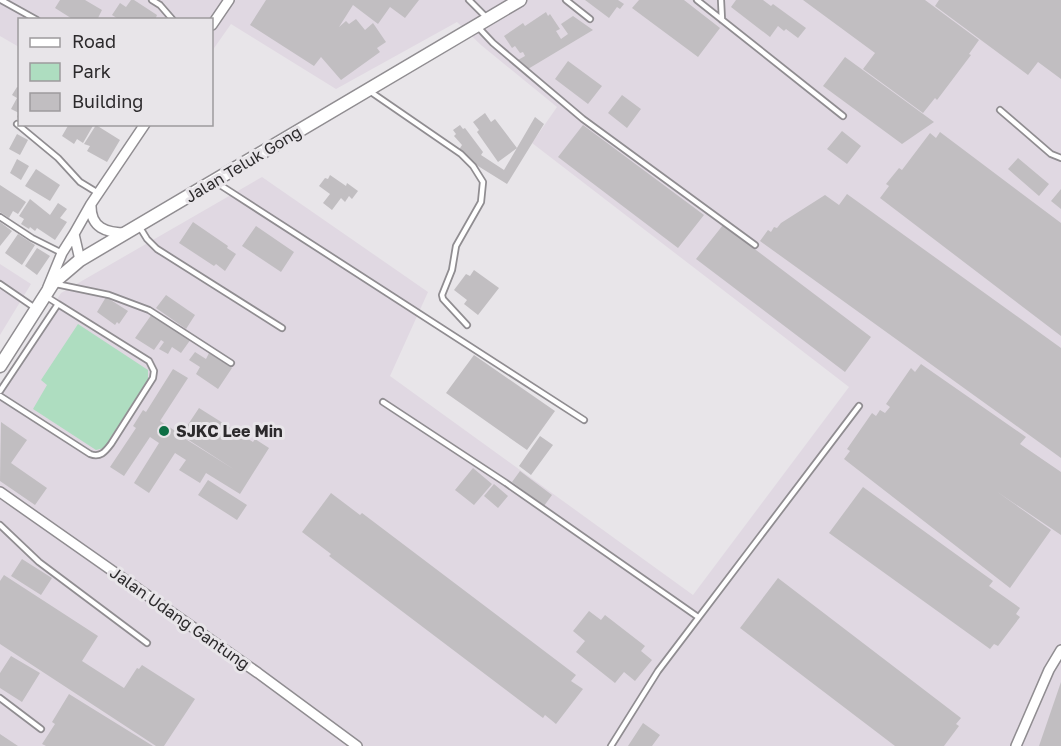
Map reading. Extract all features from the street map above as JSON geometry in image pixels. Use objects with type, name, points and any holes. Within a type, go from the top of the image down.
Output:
[{"type":"street","points":[[213,24],[229,0]]},
{"type":"street","name":"Jalan Teluk Gong","points":[[0,366],[48,290],[80,260],[520,0]]},
{"type":"street","points":[[48,290],[62,253],[98,193],[144,126]]},
{"type":"street","points":[[91,204],[92,218],[98,226],[113,232],[133,229]]},
{"type":"street","points":[[74,234],[80,260]]},
{"type":"street","name":"Jalan Udang Gantung","points":[[0,492],[258,673],[357,746]]},
{"type":"street","points":[[1016,746],[1049,670],[1061,650]]},
{"type":"lane","points":[[2,0],[34,18]]},
{"type":"lane","points":[[152,0],[160,4],[171,18]]},
{"type":"lane","points":[[469,0],[489,20]]},
{"type":"lane","points":[[566,0],[590,19]]},
{"type":"lane","points":[[697,0],[843,116]]},
{"type":"lane","points":[[721,0],[722,20]]},
{"type":"lane","points":[[477,27],[583,119],[755,245]]},
{"type":"lane","points":[[368,90],[461,154],[482,178],[484,187],[481,202],[456,246],[452,270],[442,296],[467,325]]},
{"type":"lane","points":[[1000,110],[1051,154],[1061,159]]},
{"type":"lane","points":[[19,126],[58,158],[80,182],[98,193]]},
{"type":"lane","points":[[215,181],[584,420]]},
{"type":"lane","points":[[0,217],[32,238],[62,253]]},
{"type":"lane","points":[[133,229],[157,249],[282,328]]},
{"type":"lane","points":[[0,284],[35,308]]},
{"type":"lane","points":[[0,396],[95,456],[105,452],[111,444],[154,375],[149,361],[57,304],[48,290]]},
{"type":"lane","points":[[48,290],[109,295],[149,310],[231,363]]},
{"type":"lane","points":[[0,392],[57,304]]},
{"type":"lane","points":[[383,402],[506,483],[698,617]]},
{"type":"lane","points":[[611,746],[658,670],[859,406]]},
{"type":"lane","points":[[0,525],[39,562],[147,643]]},
{"type":"lane","points":[[0,698],[41,729]]},
{"type":"shaded area","points":[[0,0],[1061,0],[1061,746],[0,746],[0,389],[61,293],[262,177],[428,292],[390,376],[693,595],[849,387],[532,143],[557,107],[481,45],[457,22],[336,89],[231,24],[213,50],[213,18],[18,18],[18,46],[0,36]]},
{"type":"shaded area","points":[[0,264],[31,284],[0,335]]},
{"type":"green space","points":[[78,324],[148,370],[148,379],[104,448],[96,450],[33,409],[47,385],[41,380]]},
{"type":"building","points":[[60,0],[85,0],[102,10],[98,18],[71,18],[55,8]]},
{"type":"building","points":[[131,0],[134,0],[157,15],[156,18],[117,18],[112,15],[120,3],[126,7]]},
{"type":"building","points":[[266,0],[419,0],[405,18],[390,7],[378,24],[353,5],[339,27],[346,21],[349,24],[356,19],[365,30],[373,23],[386,42],[377,48],[380,52],[341,80],[321,57],[314,66],[250,25]]},
{"type":"building","points":[[585,0],[618,0],[624,4],[620,9],[617,7],[609,18]]},
{"type":"building","points":[[639,0],[684,0],[720,28],[698,57],[632,8]]},
{"type":"building","points":[[736,0],[763,0],[771,6],[773,4],[806,28],[798,38],[778,26],[770,37],[731,7]]},
{"type":"building","points":[[803,0],[925,0],[979,40],[969,54],[971,55],[937,100],[935,98],[923,113],[863,69],[875,53]]},
{"type":"building","points":[[939,0],[1061,0],[1061,79],[1038,62],[1028,75],[935,6]]},
{"type":"building","points":[[546,12],[548,16],[550,14],[560,29],[556,31],[561,39],[568,34],[561,24],[573,16],[593,30],[528,69],[518,60],[525,56],[523,52],[520,53],[515,46],[512,48],[504,36],[523,23],[525,26]]},
{"type":"building","points":[[845,57],[934,122],[902,144],[823,86]]},
{"type":"building","points":[[568,61],[602,86],[588,104],[555,79]]},
{"type":"building","points":[[18,87],[18,112],[11,109],[17,98],[12,95]]},
{"type":"building","points":[[622,95],[641,109],[627,128],[608,113]]},
{"type":"building","points":[[485,113],[491,122],[495,119],[517,148],[498,162],[477,132],[479,130],[473,122]]},
{"type":"building","points":[[535,117],[544,124],[507,184],[457,153],[462,145],[454,136],[456,134],[453,130],[460,125],[463,129],[465,128],[483,152],[481,155],[504,170]]},
{"type":"building","points":[[583,125],[704,215],[678,248],[558,157]]},
{"type":"building","points":[[68,126],[93,126],[83,143],[77,139],[74,144],[62,136]]},
{"type":"building","points":[[95,126],[120,140],[107,162],[87,151],[90,146],[84,144]]},
{"type":"building","points":[[842,131],[861,146],[847,164],[827,149]]},
{"type":"building","points":[[940,132],[1061,223],[1061,336],[880,198],[889,186],[886,184],[899,168],[902,170],[930,133],[936,138]]},
{"type":"building","points":[[17,134],[28,140],[20,155],[9,149]]},
{"type":"building","points":[[1018,158],[1049,184],[1039,196],[1008,169]]},
{"type":"building","points":[[17,159],[29,166],[21,180],[10,173]]},
{"type":"building","points":[[36,169],[60,185],[50,201],[25,186]]},
{"type":"building","points":[[330,175],[358,191],[352,199],[349,196],[345,202],[341,198],[332,210],[323,203],[330,194],[319,186]]},
{"type":"building","points":[[0,185],[26,202],[18,214],[13,211],[9,218],[0,212]]},
{"type":"building","points":[[1061,189],[1061,209],[1051,201]]},
{"type":"building","points":[[847,194],[1061,348],[1061,458],[760,241],[768,230],[771,232],[774,227],[777,228],[781,223],[825,195],[839,205]]},
{"type":"building","points":[[30,199],[50,215],[58,203],[67,209],[60,218],[67,222],[55,240],[37,228],[35,231],[21,224],[24,219],[19,216]]},
{"type":"building","points":[[0,222],[12,231],[0,246]]},
{"type":"building","points":[[193,222],[236,254],[225,271],[179,243]]},
{"type":"building","points":[[723,225],[871,337],[845,372],[696,259]]},
{"type":"building","points":[[256,226],[294,252],[281,272],[242,246]]},
{"type":"building","points":[[18,234],[35,245],[22,265],[5,253]]},
{"type":"building","points":[[37,248],[50,256],[37,275],[25,266]]},
{"type":"building","points":[[474,270],[499,288],[478,315],[464,304],[467,300],[454,290],[466,274],[470,276]]},
{"type":"building","points":[[166,295],[195,315],[186,329],[156,308]]},
{"type":"building","points":[[106,297],[128,311],[119,324],[117,322],[115,325],[97,312]]},
{"type":"building","points":[[152,314],[191,339],[181,353],[172,347],[168,354],[159,349],[164,342],[161,340],[154,350],[135,338]]},
{"type":"building","points":[[195,352],[206,359],[209,353],[232,368],[218,389],[196,374],[200,367],[189,360]]},
{"type":"building","points":[[474,355],[555,411],[527,450],[446,393]]},
{"type":"building","points":[[921,364],[1026,437],[1020,444],[1061,472],[1061,535],[996,491],[1051,530],[1010,588],[844,459],[850,451],[847,449],[872,413],[876,416],[880,410],[885,413],[890,407],[886,404],[911,368],[915,372]]},
{"type":"building","points":[[173,369],[188,378],[160,421],[176,433],[235,470],[181,435],[199,408],[253,442],[255,439],[269,448],[240,494],[206,473],[200,483],[179,470],[186,460],[175,453],[149,493],[134,483],[159,443],[150,437],[124,476],[110,467],[136,428],[133,426],[143,410],[146,412]]},
{"type":"building","points":[[1,422],[27,440],[11,463],[47,488],[35,505],[0,481]]},
{"type":"building","points":[[540,436],[553,445],[531,475],[519,466]]},
{"type":"building","points":[[473,468],[492,484],[474,505],[455,490]]},
{"type":"building","points":[[520,471],[552,495],[544,506],[512,482]]},
{"type":"building","points":[[208,480],[247,505],[237,520],[198,495]]},
{"type":"building","points":[[494,484],[508,496],[498,508],[484,496]]},
{"type":"building","points":[[863,487],[993,581],[989,586],[1020,608],[1016,614],[1020,617],[998,646],[994,644],[990,649],[829,533]]},
{"type":"building","points":[[331,493],[360,515],[362,513],[576,675],[571,681],[583,689],[556,724],[545,715],[543,718],[329,556],[331,554],[302,532]]},
{"type":"building","points":[[22,559],[52,578],[41,595],[11,576]]},
{"type":"building","points":[[4,575],[98,636],[82,661],[124,688],[137,668],[139,669],[142,665],[195,699],[164,746],[156,746],[0,644],[0,581]]},
{"type":"building","points":[[778,578],[961,718],[956,724],[959,726],[944,746],[895,746],[740,628]]},
{"type":"building","points":[[589,611],[601,620],[605,615],[645,646],[641,651],[652,660],[635,681],[624,672],[615,683],[576,652],[585,641],[573,631]]},
{"type":"building","points":[[11,656],[40,673],[22,702],[0,688],[0,673]]},
{"type":"building","points":[[1061,682],[1061,746],[1039,746]]},
{"type":"building","points":[[69,694],[153,746],[46,746],[42,744],[55,724],[52,722]]},
{"type":"building","points":[[643,723],[660,735],[652,746],[628,746]]},
{"type":"building","points":[[0,734],[18,746],[0,746]]},
{"type":"place","name":"SJKC Lee Min","points":[[164,431]]}]
